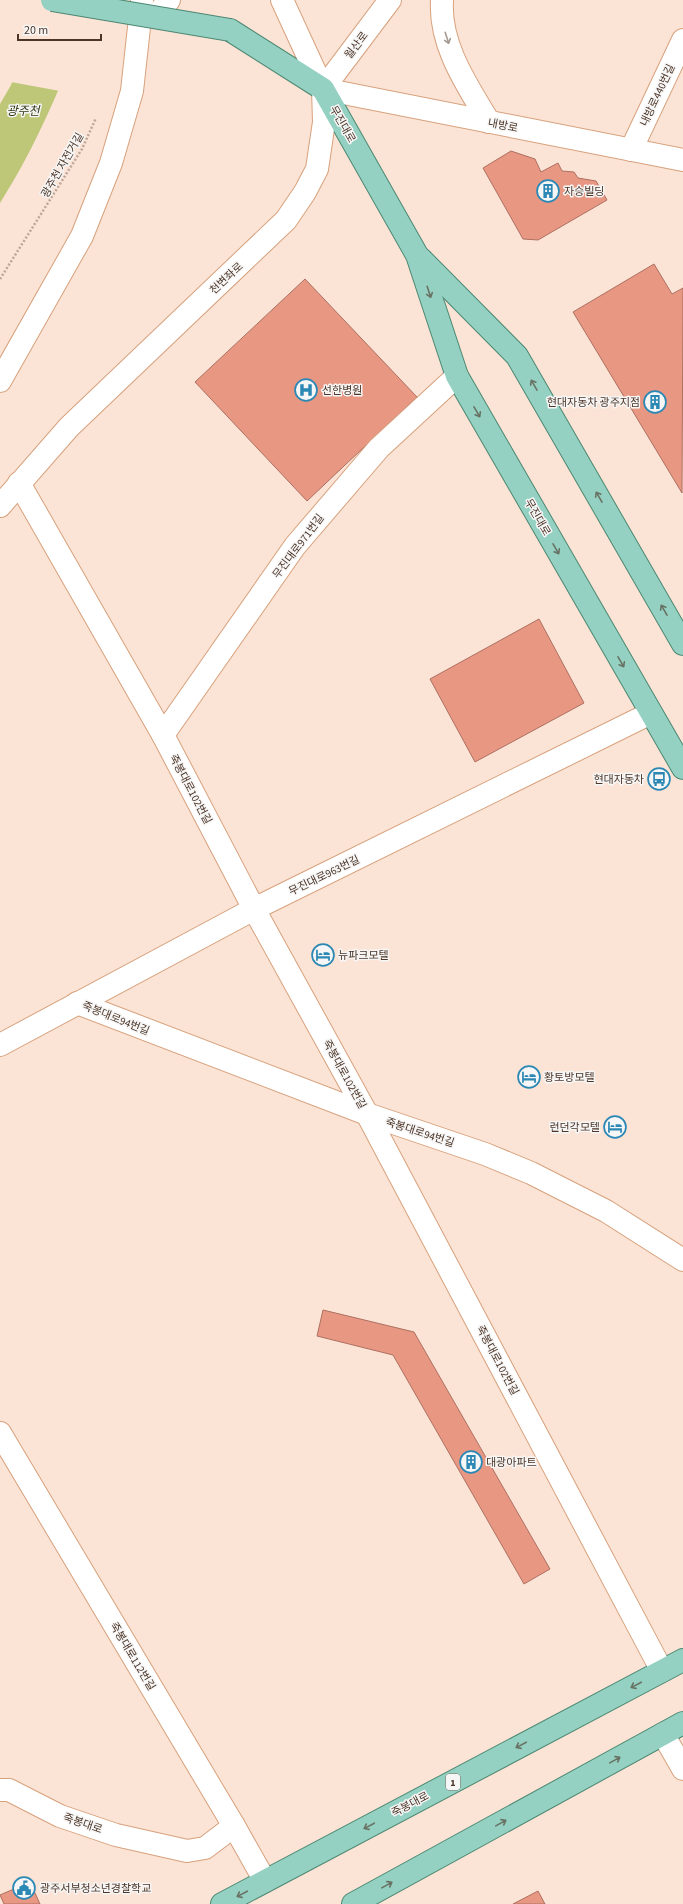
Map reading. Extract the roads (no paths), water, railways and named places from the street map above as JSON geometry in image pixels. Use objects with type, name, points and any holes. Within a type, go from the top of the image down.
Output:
[{"type":"main road","points":[[52,0],[155,17]]},
{"type":"main road","name":"무진대로","points":[[155,17],[230,30],[323,89],[417,255],[457,376],[683,768]]},
{"type":"main road","name":"무진대로","points":[[417,255],[517,356],[683,644]]},
{"type":"main road","name":"죽봉대로","points":[[222,1904],[683,1660]]},
{"type":"main road","points":[[353,1904],[683,1723]]},
{"type":"street","points":[[0,382],[82,236],[111,162],[132,91],[142,0]]},
{"type":"street","points":[[155,17],[169,0]]},
{"type":"street","name":"천변좌로","points":[[0,506],[69,428],[286,220],[305,192],[317,169],[324,122],[323,89],[282,0]]},
{"type":"street","name":"월산로","points":[[323,89],[390,0]]},
{"type":"street","points":[[442,0],[441,18],[455,63],[489,122]]},
{"type":"street","name":"내방로440번길","points":[[631,150],[683,40]]},
{"type":"street","name":"내방로","points":[[323,89],[683,160]]},
{"type":"street","name":"무진대로971번길","points":[[162,735],[295,546],[379,448],[457,376]]},
{"type":"street","name":"죽봉대로102번길","points":[[19,483],[162,735],[254,909],[367,1114],[662,1671]]},
{"type":"street","name":"무진대로963번길","points":[[0,1045],[77,1002],[254,909],[651,713]]},
{"type":"street","name":"죽봉대로94번길","points":[[77,1002],[367,1114],[485,1154],[531,1173],[606,1212],[683,1260]]},
{"type":"street","name":"죽봉대로112번길","points":[[0,1433],[234,1826],[265,1881]]},
{"type":"street","points":[[662,1734],[683,1769]]},
{"type":"street","name":"죽봉대로","points":[[0,1790],[9,1790],[60,1816],[116,1835],[187,1851],[205,1848],[234,1826]]},
{"type":"water","name":"광주천","points":[[90,15],[60,87],[38,134],[14,181],[0,203],[0,104],[11,85],[41,18]]},
{"type":"place","name":"자승빌딩","points":[[548,191]]},
{"type":"place","name":"선한병원","points":[[306,390]]},
{"type":"place","name":"현대자동차 광주지점","points":[[655,402]]},
{"type":"place","name":"현대자동차","points":[[659,779]]},
{"type":"place","name":"뉴파크모텔","points":[[323,955]]},
{"type":"place","name":"황토방모텔","points":[[529,1077]]},
{"type":"place","name":"런던각모텔","points":[[615,1127]]},
{"type":"place","name":"대광아파트","points":[[471,1462]]},
{"type":"place","name":"광주서부청소년경찰학교","points":[[24,1888]]}]
